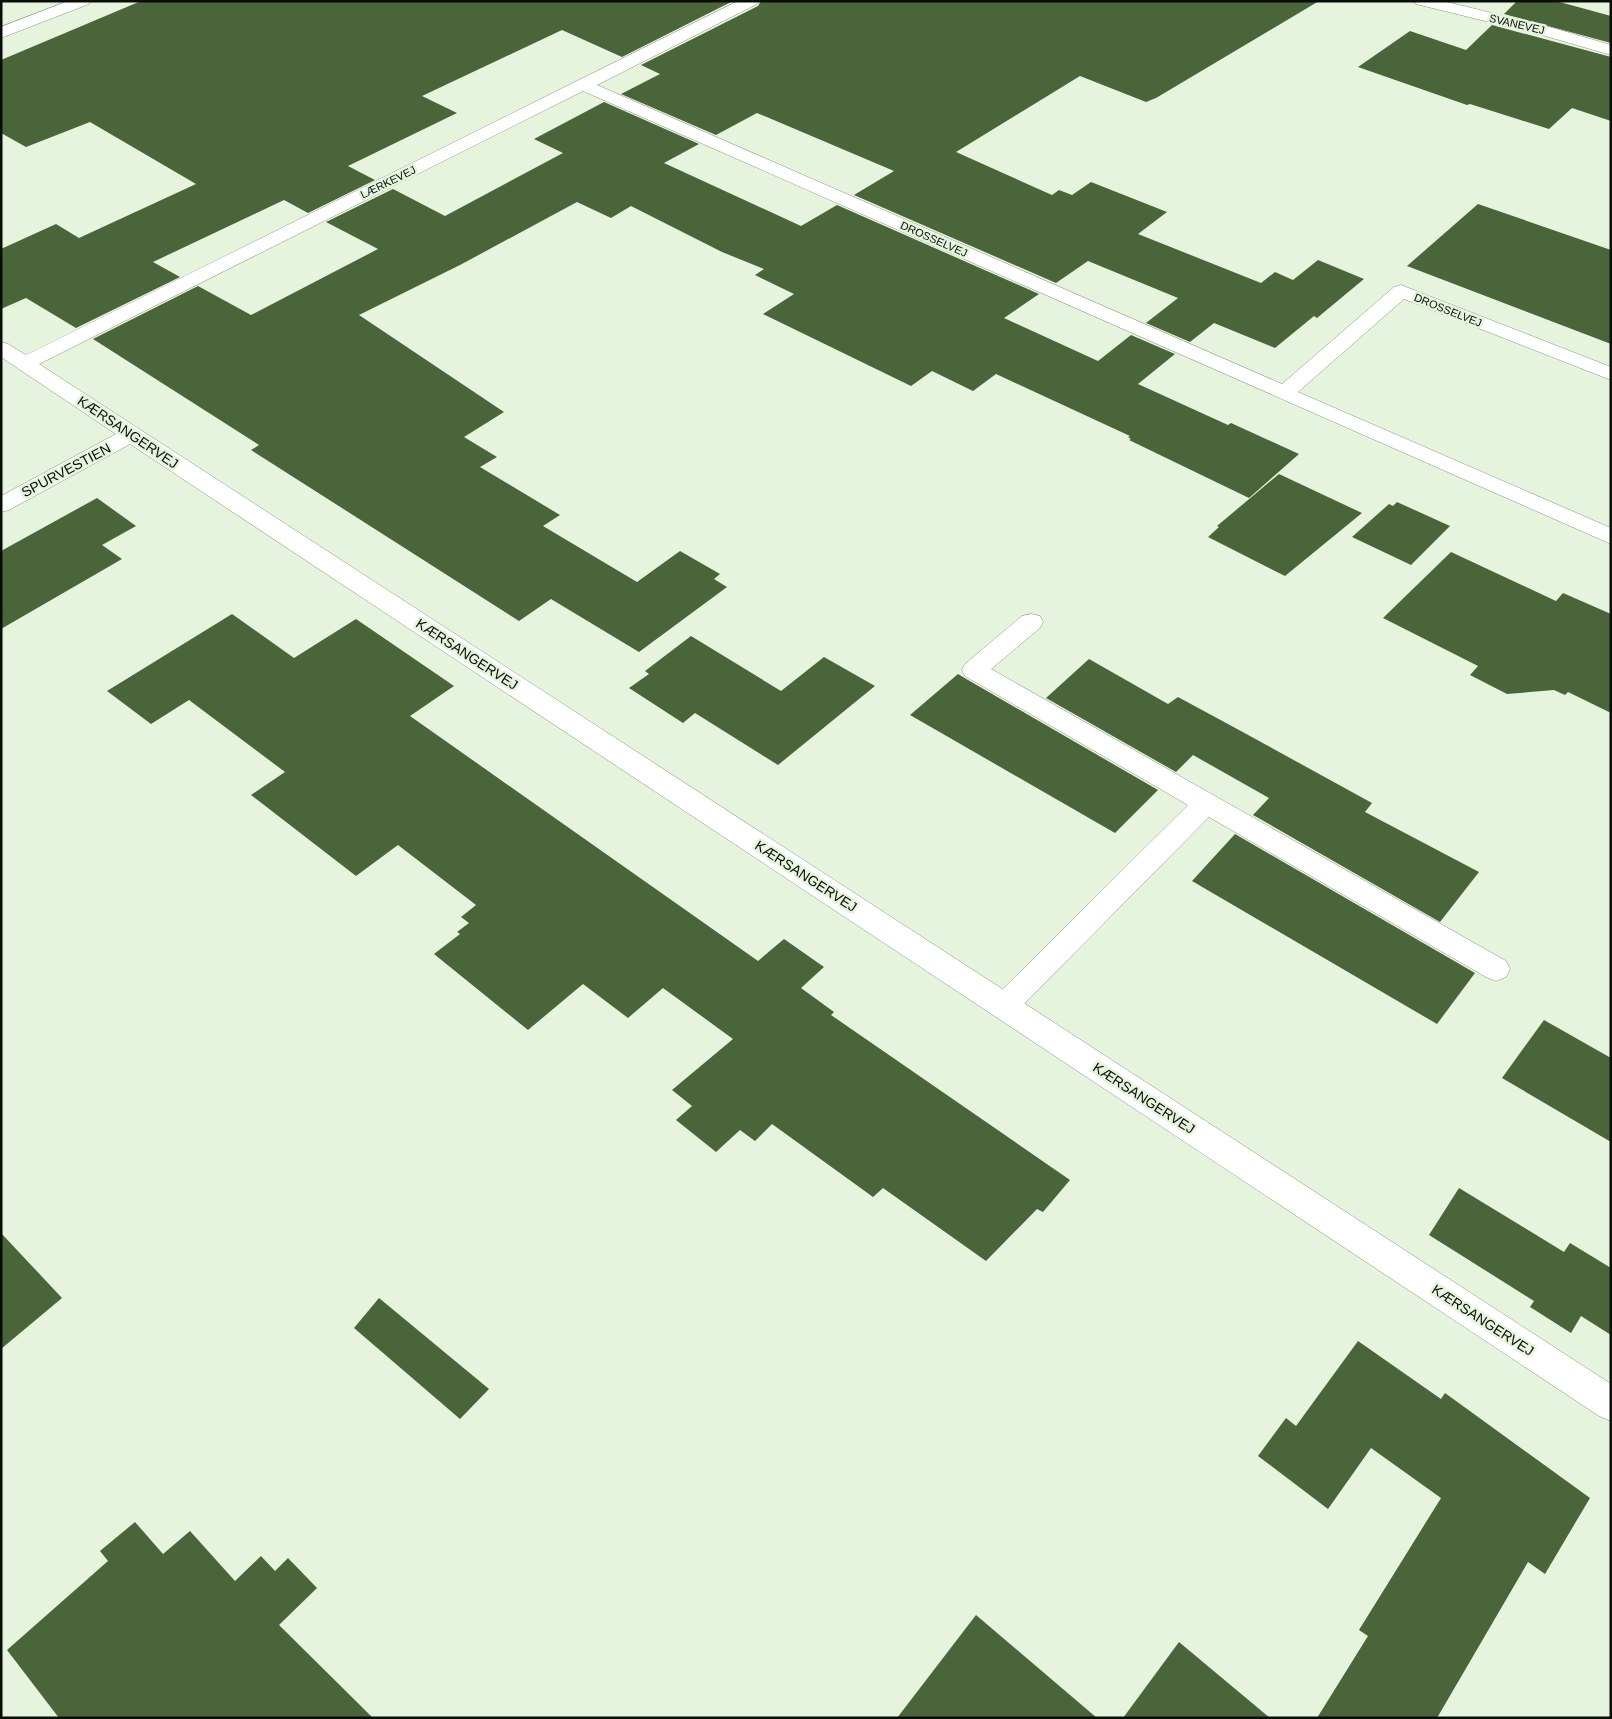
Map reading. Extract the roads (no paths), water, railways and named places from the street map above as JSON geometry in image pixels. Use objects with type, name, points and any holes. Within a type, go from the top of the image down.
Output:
[{"type":"street","points":[[1,33],[83,1]]},
{"type":"street","name":"LÆRKEVEJ","points":[[26,363],[751,1]]},
{"type":"street","name":"SVANEVEJ","points":[[1422,1],[1547,31],[1611,50]]},
{"type":"street","name":"DROSSELVEJ","points":[[583,85],[1611,537]]},
{"type":"street","name":"DROSSELVEJ","points":[[1284,393],[1401,291],[1611,374]]},
{"type":"street","name":"KÆRSANGERVEJ","points":[[1,348],[1611,1404]]},
{"type":"street","name":"SPURVESTIEN","points":[[1,505],[131,435]]},
{"type":"street","points":[[1031,622],[974,670],[1496,969]]},
{"type":"street","points":[[1004,1006],[1206,802]]}]
